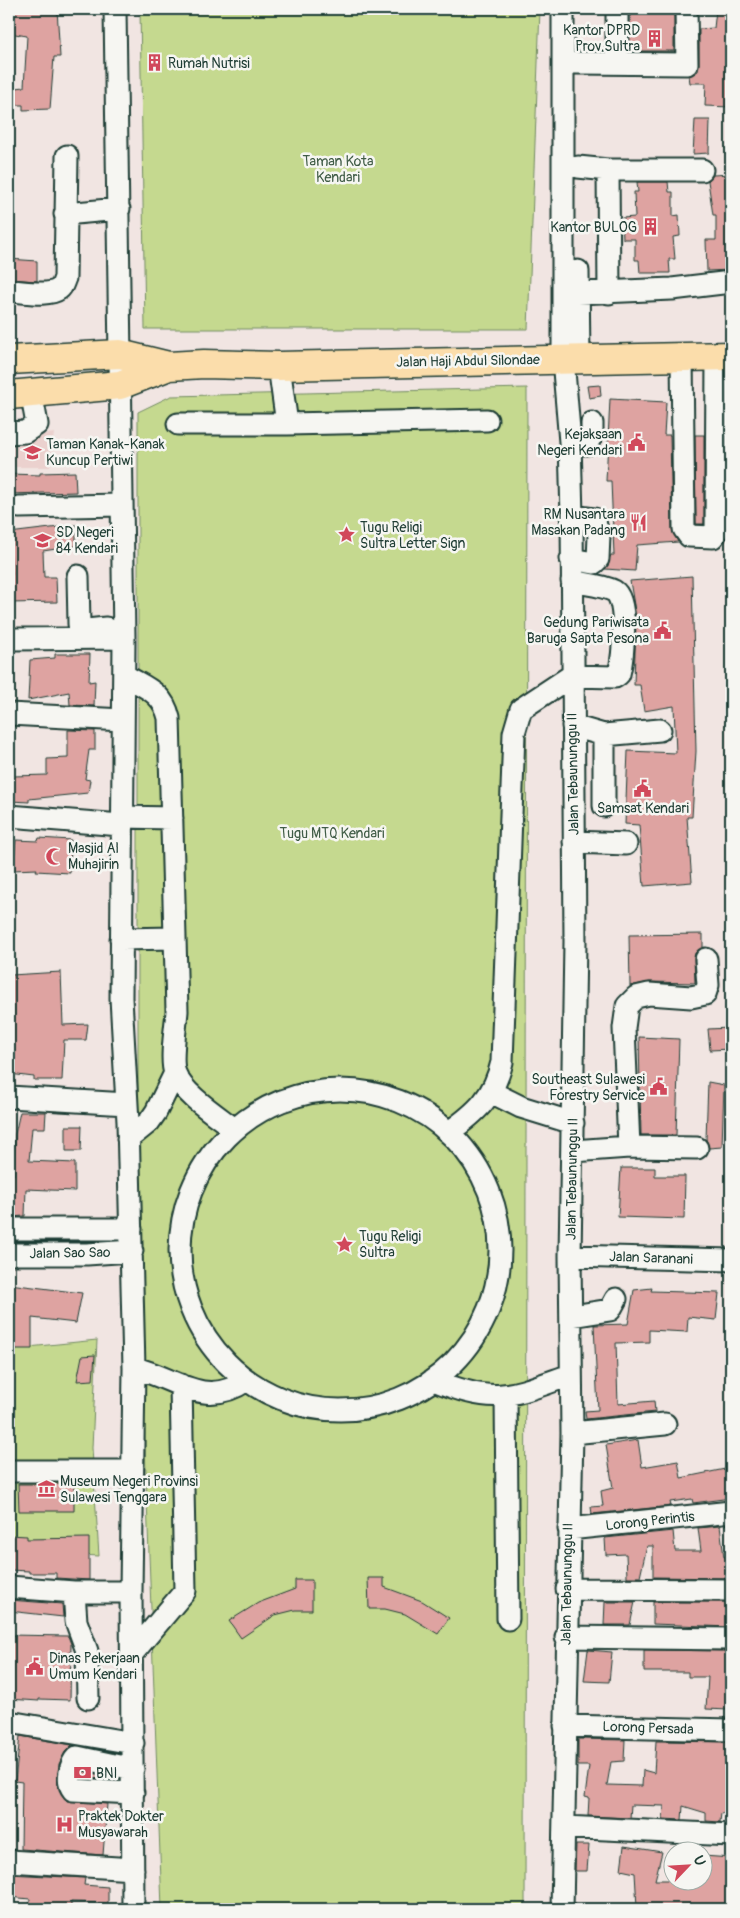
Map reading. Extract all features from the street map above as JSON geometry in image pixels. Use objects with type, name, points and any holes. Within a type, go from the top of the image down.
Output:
[{"type":"highway","points":[[9,360],[120,354],[169,366]]},
{"type":"highway","name":"Jalan Haji Abdul Silondae","points":[[169,366],[204,364],[279,366],[724,356]]},
{"type":"highway","points":[[20,393],[120,385],[169,366]]},
{"type":"street","points":[[116,9],[124,632],[121,998],[127,1104],[134,1368],[131,1592],[133,1909]]},
{"type":"street","points":[[563,9],[571,359]]},
{"type":"street","points":[[571,359],[578,293],[577,9]]},
{"type":"street","points":[[617,9],[617,63]]},
{"type":"street","points":[[576,63],[686,64],[686,9]]},
{"type":"street","points":[[9,291],[47,292],[58,290],[62,286],[65,278],[67,156]]},
{"type":"street","points":[[578,167],[608,170],[702,170]]},
{"type":"street","points":[[608,170],[609,293]]},
{"type":"street","points":[[65,214],[119,209]]},
{"type":"street","points":[[578,293],[672,289],[731,282]]},
{"type":"street","points":[[682,356],[684,529],[688,536],[699,537],[713,537],[716,533],[718,430],[724,356]]},
{"type":"street","name":"Jalan Tebaununggu II","points":[[562,1909],[568,1529],[572,1433],[570,1256],[573,1151],[574,842],[571,676],[571,359]]},
{"type":"street","points":[[279,366],[287,424]]},
{"type":"street","points":[[9,433],[25,432],[37,424],[20,393]]},
{"type":"street","points":[[178,424],[488,420]]},
{"type":"street","points":[[570,442],[587,444],[592,435],[592,423]]},
{"type":"street","points":[[683,430],[718,430]]},
{"type":"street","points":[[19,507],[122,505]]},
{"type":"street","points":[[78,576],[79,624],[87,630],[124,632]]},
{"type":"street","points":[[449,1132],[470,1117],[491,1092],[497,1081],[504,1044],[514,733],[521,709],[571,676],[614,677],[619,674],[625,636],[619,596],[613,591],[572,581]]},
{"type":"street","points":[[12,639],[124,632]]},
{"type":"street","points":[[124,675],[160,696],[167,707],[169,718],[177,1011],[174,1043],[175,1073],[149,1122],[128,1139]]},
{"type":"street","points":[[9,714],[123,720]]},
{"type":"street","points":[[573,726],[604,735],[660,730]]},
{"type":"street","points":[[604,735],[604,806]]},
{"type":"street","points":[[9,816],[122,821],[172,818]]},
{"type":"street","points":[[574,842],[626,844]]},
{"type":"street","points":[[121,939],[174,938]]},
{"type":"street","points":[[629,1147],[624,1028],[628,1006],[636,997],[649,994],[691,997],[705,994],[708,986],[706,959]]},
{"type":"street","points":[[175,1073],[189,1092],[234,1128]]},
{"type":"street","points":[[342,1089],[382,1095],[418,1110],[449,1132],[475,1164],[492,1200],[500,1240],[497,1280],[485,1319],[463,1353],[434,1380],[390,1403],[340,1411],[291,1403],[247,1380],[212,1345],[194,1317],[182,1278],[180,1236],[188,1196],[207,1160],[234,1128],[266,1106],[303,1093],[342,1089]]},
{"type":"street","points":[[491,1092],[521,1107],[573,1123]]},
{"type":"street","points":[[9,1097],[127,1104]]},
{"type":"street","points":[[573,1151],[629,1147],[697,1148]]},
{"type":"street","name":"Jalan Sao Sao","points":[[9,1230],[131,1229]]},
{"type":"street","name":"Jalan Sao Sao","points":[[9,1254],[87,1254],[132,1251]]},
{"type":"street","name":"Jalan Saranani","points":[[570,1256],[731,1260]]},
{"type":"street","points":[[572,1316],[610,1310],[616,1299]]},
{"type":"street","points":[[134,1368],[153,1372],[193,1390],[214,1394],[226,1392],[247,1380]]},
{"type":"street","points":[[434,1380],[473,1394],[506,1396],[570,1375]]},
{"type":"street","points":[[132,1654],[185,1591],[181,1385]]},
{"type":"street","points":[[506,1396],[508,1619]]},
{"type":"street","points":[[572,1433],[665,1424]]},
{"type":"street","points":[[9,1472],[132,1471]]},
{"type":"street","name":"Lorong Perintis","points":[[568,1529],[731,1512]]},
{"type":"street","points":[[9,1587],[74,1592],[131,1592]]},
{"type":"street","points":[[567,1589],[731,1590]]},
{"type":"street","points":[[74,1592],[74,1613],[87,1651],[88,1698]]},
{"type":"street","points":[[566,1637],[731,1639]]},
{"type":"street","points":[[9,1722],[133,1743]]},
{"type":"street","name":"Lorong Persada","points":[[565,1726],[731,1730]]},
{"type":"street","points":[[133,1769],[77,1757],[72,1762],[69,1779],[73,1790],[133,1793]]},
{"type":"street","points":[[564,1827],[731,1835]]},
{"type":"street","points":[[9,1861],[133,1868]]},
{"type":"shaded area","name":"Taman Kanak-Kanak Kuncup Pertiwi","points":[[54,433],[50,467],[12,467],[14,438]]},
{"type":"green space","name":"Taman Kota Kendari","points":[[140,9],[540,9],[528,329],[145,329]]},
{"type":"green space","name":"Tugu MTQ Kendari","points":[[527,388],[525,1909],[162,1909],[138,1254],[138,412],[171,396]]},
{"type":"green space","points":[[97,1340],[92,1448],[99,1556],[9,1551],[9,1349]]},
{"type":"building","points":[[9,9],[57,9],[60,57],[54,57],[50,109],[23,110],[23,105],[9,105],[9,89],[24,87],[27,36],[9,33]]},
{"type":"building","points":[[630,9],[674,9],[674,51],[630,51]]},
{"type":"building","points":[[716,10],[731,10],[731,107],[705,106],[706,83],[690,83],[689,76],[698,71],[699,29],[714,28]]},
{"type":"building","points":[[695,120],[710,120],[709,153],[693,154]]},
{"type":"building","points":[[731,174],[731,270],[707,271],[706,240],[716,240],[716,215],[713,215],[708,181],[713,175]]},
{"type":"building","name":"Kantor BULOG","points":[[637,182],[668,182],[669,192],[673,192],[673,216],[679,215],[680,236],[673,237],[675,259],[669,259],[670,273],[640,273],[639,260],[635,260],[635,239],[623,239],[622,218],[635,217],[634,192],[638,192]]},
{"type":"building","points":[[9,259],[37,261],[37,281],[9,279]]},
{"type":"building","points":[[600,385],[601,396],[589,398],[587,386]]},
{"type":"building","points":[[610,399],[666,402],[664,435],[670,435],[672,529],[678,542],[637,545],[635,571],[605,569],[611,555],[614,555],[611,481],[606,481]]},
{"type":"building","points":[[695,435],[704,435],[704,524],[696,524]]},
{"type":"building","points":[[75,472],[76,492],[9,494],[9,474],[40,475],[40,473]]},
{"type":"building","points":[[76,525],[76,546],[43,551],[44,577],[56,577],[57,602],[9,603],[9,576],[12,575],[9,533]]},
{"type":"building","points":[[692,576],[696,751],[692,817],[687,817],[692,882],[644,886],[639,825],[625,824],[628,751],[676,753],[674,706],[644,711],[640,685],[634,685],[636,617],[630,581]]},
{"type":"building","points":[[55,654],[90,654],[89,682],[95,681],[94,706],[70,705],[69,692],[28,700],[30,660],[55,658]]},
{"type":"building","points":[[68,730],[95,731],[95,750],[89,750],[85,779],[90,780],[88,793],[29,799],[29,802],[10,801],[13,776],[47,775],[47,759],[68,758]]},
{"type":"building","name":"Masjid Al Muhajirin","points":[[39,838],[71,840],[70,873],[36,871],[37,869],[13,870],[16,840],[38,841]]},
{"type":"building","points":[[703,934],[703,947],[695,953],[694,959],[695,983],[650,982],[630,986],[629,935]]},
{"type":"building","points":[[61,972],[63,1025],[88,1024],[86,1040],[64,1040],[62,1080],[34,1080],[34,1077],[9,1074],[9,1039],[12,1039],[11,975]]},
{"type":"building","points":[[730,1028],[731,1049],[710,1050],[708,1029]]},
{"type":"building","name":"Southeast Sulawesi Forestry Service","points":[[639,1037],[679,1039],[676,1135],[641,1135]]},
{"type":"building","points":[[708,1082],[724,1085],[722,1147],[709,1148],[706,1139]]},
{"type":"building","points":[[20,1112],[46,1112],[45,1128],[32,1128],[29,1161],[75,1163],[75,1191],[26,1189],[25,1216],[9,1217],[9,1176],[14,1175],[15,1134]]},
{"type":"building","points":[[66,1126],[82,1126],[81,1151],[66,1151]]},
{"type":"building","points":[[621,1168],[655,1168],[655,1176],[685,1176],[684,1219],[618,1217]]},
{"type":"building","points":[[9,1284],[82,1293],[76,1323],[32,1318],[32,1349],[10,1349]]},
{"type":"building","points":[[652,1288],[651,1291],[719,1293],[716,1320],[688,1317],[687,1332],[649,1330],[649,1342],[616,1343],[618,1404],[654,1401],[655,1412],[586,1419],[585,1411],[598,1410],[594,1325],[628,1324],[634,1290]]},
{"type":"building","points":[[95,1355],[93,1380],[77,1381],[82,1356]]},
{"type":"building","points":[[638,1440],[642,1467],[678,1461],[681,1478],[730,1468],[731,1498],[693,1503],[692,1499],[670,1502],[671,1506],[592,1514],[591,1507],[603,1506],[601,1491],[613,1488],[606,1445]]},
{"type":"building","name":"Museum Negeri Provinsi Sulawesi Tenggara","points":[[18,1484],[74,1484],[74,1511],[19,1511]]},
{"type":"building","points":[[720,1526],[724,1557],[731,1556],[731,1578],[653,1577],[653,1546],[647,1546],[640,1577],[627,1577],[626,1554],[606,1555],[605,1538],[673,1531],[675,1551],[701,1551],[698,1528]]},
{"type":"building","points":[[9,1535],[27,1536],[27,1539],[89,1538],[89,1580],[56,1578],[56,1573],[29,1573],[29,1571],[9,1570]]},
{"type":"building","points":[[368,1578],[384,1578],[384,1587],[422,1601],[449,1618],[438,1634],[405,1614],[385,1609],[369,1609]]},
{"type":"building","points":[[295,1580],[312,1580],[312,1610],[295,1610],[275,1615],[241,1638],[229,1621],[258,1603],[295,1589]]},
{"type":"building","points":[[9,1600],[62,1604],[63,1617],[9,1611]]},
{"type":"building","points":[[605,1602],[635,1602],[630,1625],[604,1625]]},
{"type":"building","points":[[653,1602],[731,1602],[731,1627],[653,1624]]},
{"type":"building","points":[[9,1635],[68,1636],[71,1644],[70,1700],[39,1699],[39,1701],[9,1699]]},
{"type":"building","points":[[588,1650],[612,1652],[609,1682],[584,1681]]},
{"type":"building","points":[[644,1650],[731,1651],[729,1710],[706,1709],[708,1677],[688,1677],[688,1672],[644,1672]]},
{"type":"building","name":"Praktek Dokter Musyawarah","points":[[20,1736],[72,1745],[65,1752],[59,1764],[58,1786],[67,1801],[107,1804],[103,1855],[21,1849],[22,1782],[15,1781]]},
{"type":"building","points":[[578,1739],[625,1740],[624,1761],[611,1762],[607,1785],[642,1786],[643,1770],[654,1773],[656,1741],[731,1742],[731,1814],[721,1813],[720,1822],[706,1821],[706,1813],[683,1806],[682,1820],[663,1819],[664,1806],[631,1805],[630,1818],[588,1816],[589,1798],[585,1797],[589,1766],[578,1766]]},
{"type":"building","points":[[83,1771],[104,1776],[104,1779],[82,1778]]},
{"type":"building","points":[[576,1845],[589,1845],[587,1871],[575,1871]]},
{"type":"building","points":[[624,1846],[662,1852],[655,1880],[662,1880],[662,1890],[712,1890],[712,1857],[731,1858],[731,1909],[644,1909],[637,1907],[635,1873],[621,1870]]},
{"type":"building","points":[[9,1874],[85,1878],[84,1885],[108,1887],[108,1903],[71,1902],[71,1909],[29,1909],[30,1899],[9,1897]]},
{"type":"place","name":"Kantor DPRD Prov.Sultra","points":[[654,38]]},
{"type":"place","name":"Rumah Nutrisi","points":[[154,63]]},
{"type":"place","name":"Kantor BULOG","points":[[651,227]]},
{"type":"place","name":"Kejaksaan Negeri Kendari","points":[[636,442]]},
{"type":"place","name":"Taman Kanak-Kanak Kuncup Pertiwi","points":[[32,452]]},
{"type":"place","name":"RM Nusantara Masakan Padang","points":[[639,522]]},
{"type":"place","name":"Tugu Religi Sultra Letter Sign","points":[[346,535]]},
{"type":"place","name":"SD Negeri 84 Kendari","points":[[42,540]]},
{"type":"place","name":"Gedung Pariwisata Baruga Sapta Pesona","points":[[663,630]]},
{"type":"place","name":"Samsat Kendari","points":[[643,788]]},
{"type":"place","name":"Masjid Al Muhajirin","points":[[54,856]]},
{"type":"place","name":"Southeast Sulawesi Forestry Service","points":[[659,1087]]},
{"type":"place","name":"Tugu Religi Sultra","points":[[345,1244]]},
{"type":"place","name":"Museum Negeri Provinsi Sulawesi Tenggara","points":[[46,1489]]},
{"type":"place","name":"Dinas Pekerjaan Umum Kendari","points":[[35,1666]]},
{"type":"place","name":"BNI","points":[[82,1773]]},
{"type":"place","name":"Praktek Dokter Musyawarah","points":[[64,1824]]}]
